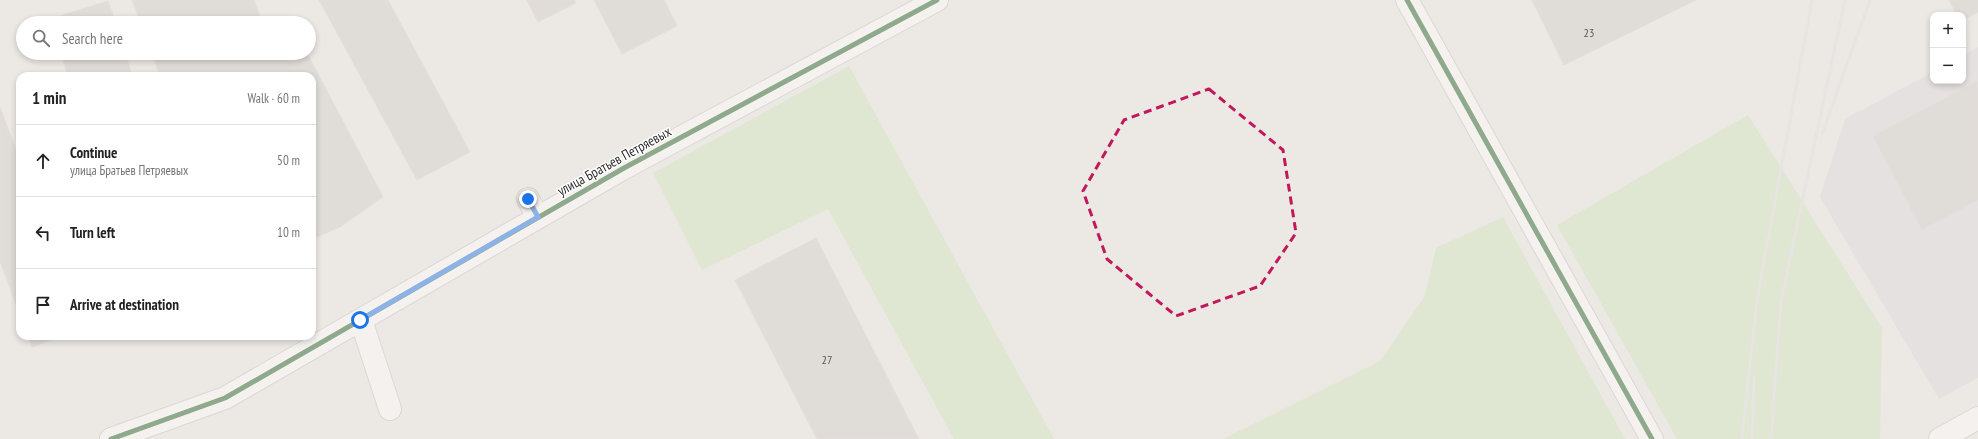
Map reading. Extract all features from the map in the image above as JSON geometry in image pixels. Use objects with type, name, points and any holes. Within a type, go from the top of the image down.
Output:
[{"type":"street","name":"улица Братьев Петряевых","points":[[111,439],[164,430],[225,398],[624,168],[938,0]]},
{"type":"street","points":[[1407,0],[1652,439]]},
{"type":"street","points":[[528,199],[538,217]]},
{"type":"street","points":[[360,320],[390,409]]},
{"type":"street","points":[[1940,439],[1978,418]]},
{"type":"highlighted area","points":[[1209,89],[1283,150],[1296,233],[1260,286],[1176,316],[1107,259],[1083,191],[1124,120]]},
{"type":"shaded area","points":[[1978,47],[1978,378],[1939,399],[1820,197],[1845,119],[1930,74],[1930,84],[1966,84],[1966,53]]},
{"type":"green space","points":[[849,66],[1054,439],[954,439],[828,209],[702,270],[653,173]]},
{"type":"green space","points":[[1748,115],[1882,328],[1880,439],[1677,439],[1557,225]]},
{"type":"green space","points":[[1503,217],[1625,439],[1223,439],[1380,361],[1425,296],[1436,248]]},
{"type":"building","points":[[132,0],[254,0],[260,16],[138,16]]},
{"type":"building","points":[[319,0],[388,0],[470,152],[417,180]]},
{"type":"building","points":[[527,0],[574,0],[576,3],[538,22]]},
{"type":"building","points":[[594,0],[664,0],[677,26],[622,54]]},
{"type":"building","points":[[1532,0],[1696,0],[1564,65]]},
{"type":"building","points":[[1949,0],[1978,0],[1978,12],[1966,18],[1966,12],[1955,12]]},
{"type":"building","points":[[108,1],[113,16],[60,16]]},
{"type":"building","points":[[63,60],[127,60],[131,72],[67,72]]},
{"type":"building","points":[[154,60],[311,60],[383,197],[340,227],[316,237],[316,72],[159,72]]},
{"type":"building","points":[[1978,81],[1978,200],[1922,230],[1873,136]]},
{"type":"building","points":[[0,107],[16,150],[16,304],[0,261]]},
{"type":"building","points":[[816,238],[919,439],[817,439],[735,280]]},
{"type":"building","points":[[29,340],[51,340],[32,347]]},
{"type":"railway","points":[[1742,439],[1757,300],[1812,0]]},
{"type":"railway","points":[[1771,439],[1781,301],[1845,0]]},
{"type":"railway","points":[[1822,134],[1870,0]]},
{"type":"railway","points":[[1752,439],[1754,377]]},
{"type":"cycle path","points":[[111,439],[225,398],[624,168],[937,0]]},
{"type":"cycle path","points":[[1407,0],[1652,439]]},
{"type":"route","points":[[360,320],[538,217],[528,199]]}]
